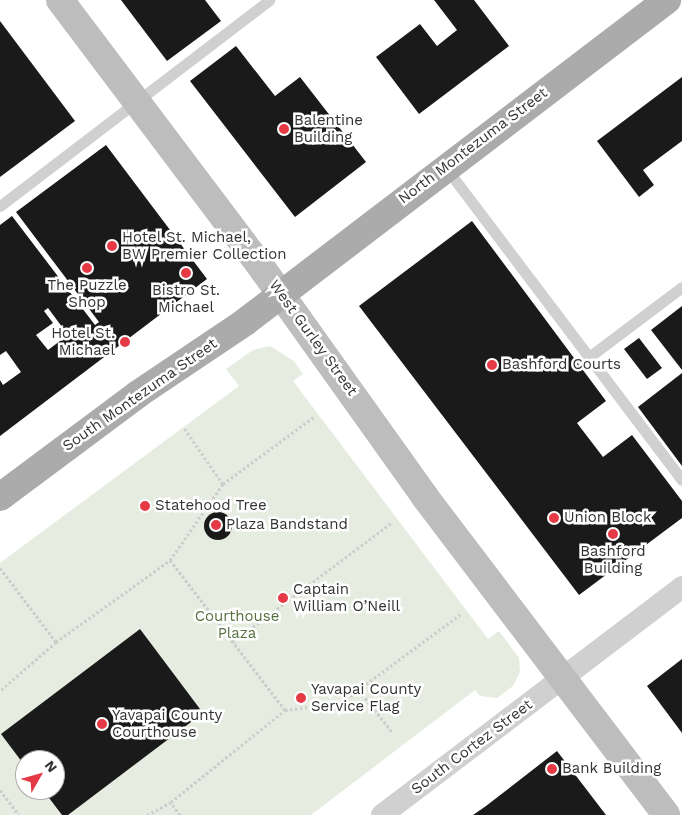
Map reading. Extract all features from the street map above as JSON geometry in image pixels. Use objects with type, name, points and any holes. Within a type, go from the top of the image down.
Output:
[{"type":"main road","name":"West Gurley Street","points":[[60,0],[281,294],[425,497],[666,815]]},
{"type":"main road","name":"North Montezuma Street","points":[[281,294],[667,0]]},
{"type":"main road","name":"South Montezuma Street","points":[[0,497],[281,294]]},
{"type":"street","name":"South Cortez Street","points":[[382,815],[682,587]]},
{"type":"lane","points":[[0,206],[269,0]]},
{"type":"lane","points":[[445,168],[682,480]]},
{"type":"lane","points":[[589,357],[682,287]]},
{"type":"path","points":[[0,691],[56,642],[170,560],[223,484],[315,416]]},
{"type":"path","points":[[184,428],[223,484]]},
{"type":"path","points":[[233,642],[393,522]]},
{"type":"path","points":[[170,560],[286,710]]},
{"type":"path","points":[[0,568],[56,642]]},
{"type":"path","points":[[147,815],[170,802],[286,710],[342,702],[461,614]]},
{"type":"path","points":[[359,690],[392,732]]},
{"type":"path","points":[[0,790],[19,815]]},
{"type":"path","points":[[170,802],[180,815]]},
{"type":"green space","name":"Courthouse Plaza","points":[[270,346],[294,361],[303,374],[293,381],[488,639],[499,631],[519,658],[520,672],[513,686],[497,698],[480,696],[475,690],[311,815],[0,815],[0,563],[239,386],[226,369],[253,350]]},
{"type":"building","points":[[121,0],[205,0],[221,21],[167,61]]},
{"type":"building","points":[[434,0],[474,0],[509,46],[419,114],[376,57],[420,24],[437,46],[457,30]]},
{"type":"building","points":[[0,21],[75,121],[0,177]]},
{"type":"building","name":"Balentine Building","points":[[236,46],[275,96],[300,77],[366,162],[295,217],[190,81]]},
{"type":"building","points":[[682,77],[682,141],[643,170],[654,185],[639,197],[597,141]]},
{"type":"building","name":"Hotel St. Michael, BW Premier Collection","points":[[106,145],[207,279],[0,436],[0,380],[3,385],[21,372],[6,351],[0,355],[0,225],[12,216],[95,325],[99,322],[16,212]],"holes":[[[48,308],[68,335],[48,350],[36,335],[53,323],[44,311]]]},
{"type":"building","points":[[472,221],[606,401],[577,423],[603,457],[632,435],[682,501],[682,518],[579,595],[359,306]]},
{"type":"building","points":[[682,306],[682,370],[651,330]]},
{"type":"building","points":[[639,338],[662,368],[647,379],[624,349]]},
{"type":"building","points":[[682,373],[682,466],[638,407]]},
{"type":"building","points":[[218,512],[228,516],[232,526],[228,536],[218,540],[208,536],[204,526],[208,516]]},
{"type":"building","name":"Yavapai County Courthouse","points":[[140,629],[203,713],[68,815],[62,815],[51,800],[65,800],[65,750],[15,750],[15,753],[1,734]]},
{"type":"building","points":[[682,659],[682,733],[647,686]]},
{"type":"building","name":"Bank Building","points":[[557,751],[606,815],[473,815],[486,806]]},
{"type":"place","name":"Balentine Building","points":[[284,129]]},
{"type":"place","name":"Hotel St. Michael, BW Premier Collection","points":[[112,246]]},
{"type":"place","name":"The Puzzle Shop","points":[[87,268]]},
{"type":"place","name":"Bistro St. Michael","points":[[186,273]]},
{"type":"place","name":"Hotel St. Michael","points":[[125,342]]},
{"type":"place","name":"Bashford Courts","points":[[492,365]]},
{"type":"place","name":"Statehood Tree","points":[[145,506]]},
{"type":"place","name":"Union Block","points":[[554,518]]},
{"type":"place","name":"Plaza Bandstand","points":[[216,525]]},
{"type":"place","name":"Bashford Building","points":[[613,534]]},
{"type":"place","name":"Captain William O’Neill","points":[[283,598]]},
{"type":"place","name":"Yavapai County Service Flag","points":[[301,698]]},
{"type":"place","name":"Yavapai County Courthouse","points":[[102,724]]},
{"type":"place","name":"Bank Building","points":[[552,769]]}]
